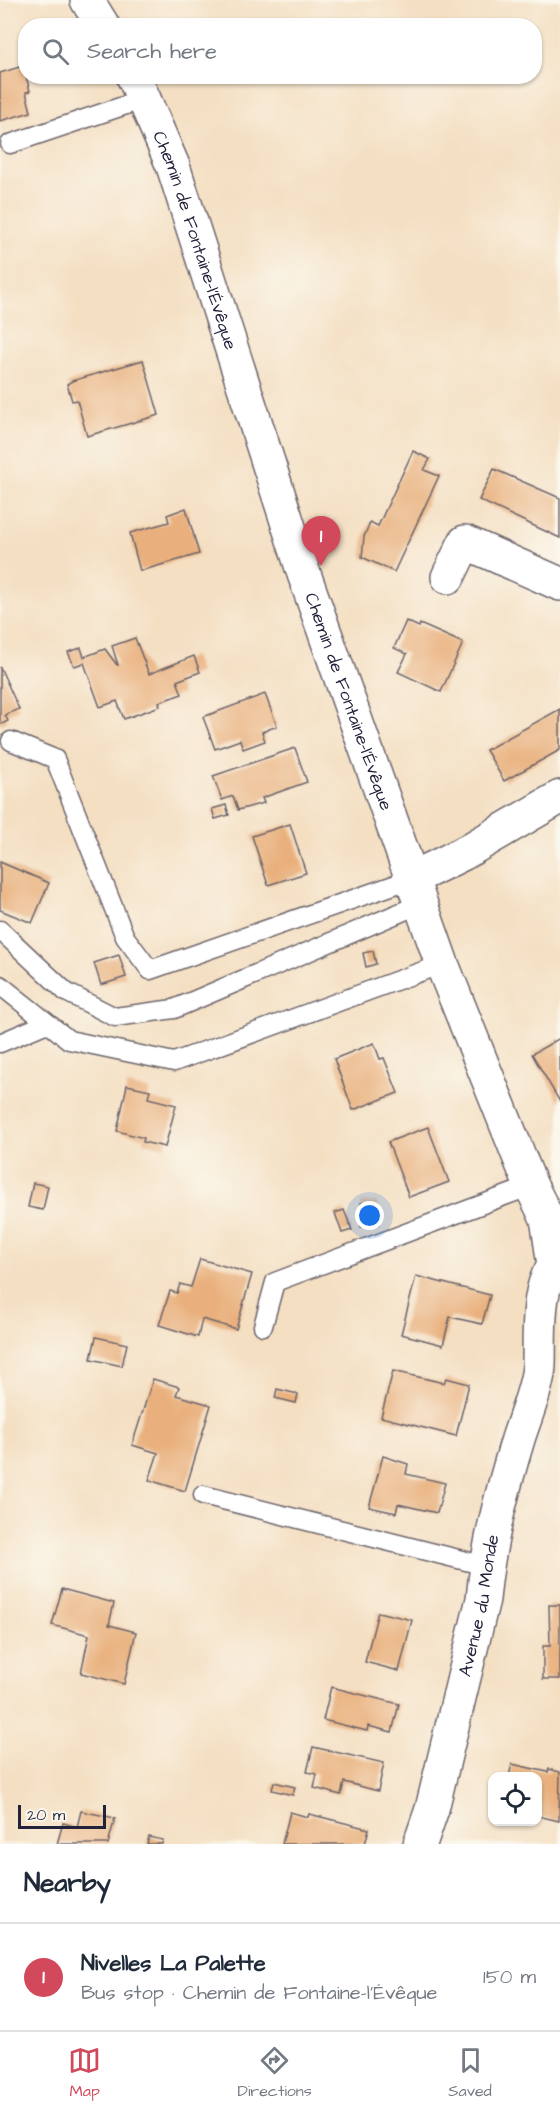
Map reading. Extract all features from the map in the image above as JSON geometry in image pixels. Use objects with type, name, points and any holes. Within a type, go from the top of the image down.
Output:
[{"type":"street","points":[[87,0],[98,18]]},
{"type":"street","name":"Chemin de Fontaine-l'Évêque","points":[[139,88],[173,166],[304,574],[442,964],[531,1186],[553,1223],[555,1282]]},
{"type":"street","points":[[448,577],[465,542],[560,584]]},
{"type":"street","points":[[416,891],[464,853],[560,797]]},
{"type":"street","name":"Avenue du Monde","points":[[420,1844],[432,1809],[483,1599],[486,1566],[502,1492],[550,1357],[540,1321],[555,1282]]},
{"type":"lane","points":[[10,144],[139,88]]},
{"type":"lane","points":[[10,741],[55,759],[124,937],[150,970],[416,891]]},
{"type":"lane","points":[[0,930],[66,992],[115,1017],[174,1009],[416,891]]},
{"type":"lane","points":[[0,986],[69,1040],[174,1062],[442,964]]},
{"type":"lane","points":[[0,1043],[47,1023]]},
{"type":"lane","points":[[263,1326],[275,1282],[531,1186]]},
{"type":"lane","points":[[203,1495],[486,1566]]},
{"type":"building","points":[[18,68],[18,84],[28,84],[30,91],[26,92],[31,112],[0,121],[0,73]]},
{"type":"building","points":[[143,360],[159,415],[87,436],[77,400],[72,401],[67,384]]},
{"type":"building","points":[[413,451],[430,459],[424,470],[439,476],[394,572],[362,557],[364,537],[370,522],[378,526]]},
{"type":"building","points":[[494,469],[560,498],[560,538],[479,500]]},
{"type":"building","points":[[186,508],[199,554],[140,571],[130,533],[169,522],[167,515]]},
{"type":"building","points":[[406,621],[419,627],[420,624],[463,643],[441,692],[398,672],[407,654],[394,648]]},
{"type":"building","points":[[135,638],[149,674],[194,656],[200,672],[177,681],[182,694],[159,702],[160,706],[124,719],[117,701],[100,707],[84,663],[74,666],[68,652],[81,648],[84,657],[105,649],[118,665],[112,646]]},
{"type":"building","points":[[0,667],[19,709],[5,715],[8,721],[0,725]]},
{"type":"building","points":[[265,694],[277,726],[262,732],[265,741],[243,749],[240,740],[215,749],[203,717]]},
{"type":"building","points":[[560,709],[560,750],[504,781],[486,750]]},
{"type":"building","points":[[295,748],[307,782],[262,798],[264,803],[238,810],[233,796],[222,800],[213,776]]},
{"type":"building","points":[[226,805],[229,815],[215,819],[212,809]]},
{"type":"building","points":[[290,824],[306,873],[268,885],[252,836]]},
{"type":"building","points":[[0,862],[49,883],[32,923],[0,910]]},
{"type":"building","points":[[373,951],[376,964],[366,967],[363,953]]},
{"type":"building","points":[[119,955],[126,977],[101,985],[94,963]]},
{"type":"building","points":[[560,1038],[560,1102],[532,1054]]},
{"type":"building","points":[[374,1043],[380,1059],[384,1058],[398,1093],[353,1110],[334,1059]]},
{"type":"building","points":[[127,1085],[150,1090],[148,1098],[176,1105],[165,1147],[143,1142],[144,1138],[117,1131]]},
{"type":"building","points":[[428,1127],[449,1182],[409,1197],[388,1142]]},
{"type":"building","points":[[33,1183],[48,1186],[43,1210],[28,1207]]},
{"type":"building","points":[[377,1202],[379,1224],[361,1227],[360,1215],[377,1212],[361,1212],[361,1203]]},
{"type":"building","points":[[344,1210],[352,1230],[342,1233],[335,1213]]},
{"type":"building","points":[[200,1259],[252,1274],[236,1329],[202,1319],[198,1337],[159,1325],[170,1291],[177,1293],[180,1284],[191,1287]]},
{"type":"building","points":[[416,1276],[490,1295],[482,1324],[450,1317],[443,1345],[401,1334]]},
{"type":"building","points":[[96,1337],[127,1344],[122,1366],[91,1359]]},
{"type":"building","points":[[393,1371],[444,1383],[446,1378],[469,1384],[456,1436],[381,1417]]},
{"type":"building","points":[[153,1379],[179,1387],[176,1395],[211,1405],[185,1491],[149,1480],[158,1453],[132,1445]]},
{"type":"building","points":[[277,1389],[298,1394],[296,1403],[275,1398]]},
{"type":"building","points":[[383,1456],[408,1464],[406,1474],[445,1483],[437,1513],[398,1504],[396,1513],[369,1507]]},
{"type":"building","points":[[62,1589],[114,1603],[109,1625],[136,1632],[124,1684],[81,1673],[89,1635],[52,1625]]},
{"type":"building","points":[[549,1605],[560,1605],[560,1679],[543,1679],[543,1646],[550,1646]]},
{"type":"building","points":[[378,1612],[412,1620],[399,1671],[365,1662]]},
{"type":"building","points":[[331,1687],[399,1704],[392,1732],[368,1726],[367,1731],[323,1720]]},
{"type":"building","points":[[313,1747],[384,1763],[378,1791],[344,1782],[341,1795],[314,1788],[317,1774],[307,1772]]},
{"type":"building","points":[[512,1764],[548,1772],[549,1769],[560,1772],[559,1821],[542,1817],[542,1772],[510,1772]]},
{"type":"building","points":[[274,1782],[295,1787],[293,1795],[272,1790]]},
{"type":"building","points":[[81,1811],[115,1818],[108,1844],[57,1844],[63,1823],[77,1827]]},
{"type":"building","points":[[290,1812],[308,1817],[309,1814],[369,1829],[365,1844],[282,1844]]},
{"type":"building","points":[[149,1837],[163,1840],[162,1844],[147,1844]]},
{"type":"place","name":"Nivelles La Palette","points":[[321,566]]}]
